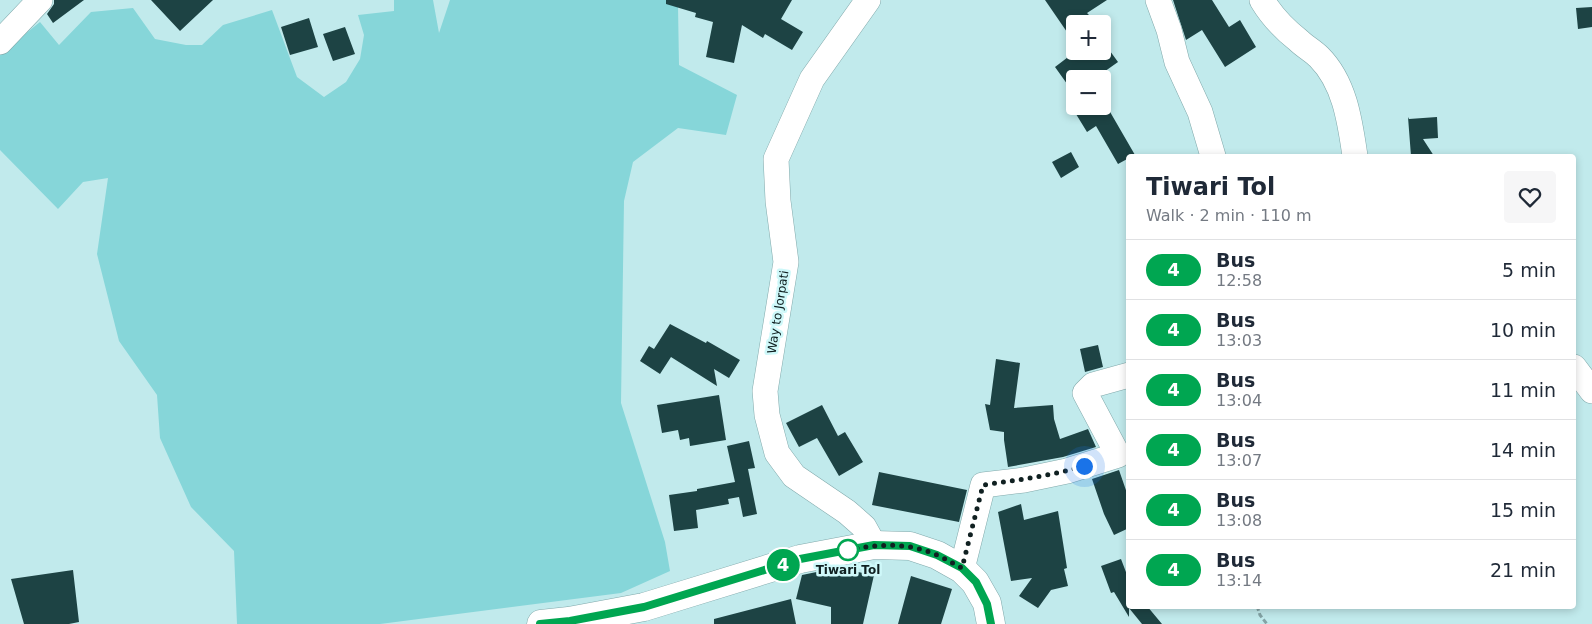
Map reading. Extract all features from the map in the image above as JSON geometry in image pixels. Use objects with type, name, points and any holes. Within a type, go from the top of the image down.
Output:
[{"type":"main road","points":[[541,624],[570,621],[644,607],[800,559],[874,545],[910,546],[937,555],[962,568],[976,582],[987,604],[991,624]]},
{"type":"street","points":[[0,42],[40,0]]},
{"type":"street","name":"Way to Jorpati","points":[[868,0],[812,79],[776,159],[778,202],[786,262],[766,391],[767,415],[778,453],[794,476],[847,512],[864,527],[874,545]]},
{"type":"street","points":[[1158,0],[1169,30],[1177,62],[1200,112],[1212,154]]},
{"type":"street","points":[[1262,0],[1279,23],[1319,57],[1333,76],[1343,97],[1355,154]]},
{"type":"street","points":[[1576,370],[1592,391]]},
{"type":"street","points":[[962,568],[983,485],[1024,480],[1068,471],[1118,455],[1085,393],[1093,385],[1126,376]]},
{"type":"path","points":[[1258,609],[1260,616],[1267,624]]},
{"type":"shaded area","points":[[394,0],[433,0],[439,33],[450,0],[680,0],[678,6],[679,65],[737,95],[726,135],[678,128],[633,162],[624,201],[621,403],[665,542],[670,571],[621,593],[380,624],[237,624],[234,551],[191,507],[160,438],[157,395],[119,341],[97,254],[108,178],[83,182],[58,209],[0,150],[0,54],[40,22],[59,45],[91,12],[133,8],[155,39],[186,45],[202,45],[223,25],[272,10],[297,77],[324,97],[346,82],[360,59],[364,35],[358,15],[394,11]]},
{"type":"building","points":[[54,0],[84,0],[53,23],[47,14],[54,4]]},
{"type":"building","points":[[151,0],[213,0],[180,31]]},
{"type":"building","points":[[666,0],[792,0],[781,19],[803,32],[792,50],[765,34],[763,38],[742,25],[734,63],[706,57],[713,22],[695,17],[696,13],[666,4]]},
{"type":"building","points":[[1045,0],[1107,0],[1087,13],[1089,15],[1066,15],[1066,31]]},
{"type":"building","points":[[1173,0],[1212,0],[1229,27],[1240,20],[1256,47],[1225,67],[1202,30],[1186,40]]},
{"type":"building","points":[[1592,7],[1592,27],[1578,29],[1576,8]]},
{"type":"building","points":[[309,18],[318,47],[290,55],[281,27]]},
{"type":"building","points":[[345,27],[355,54],[333,61],[323,34]]},
{"type":"building","points":[[1111,52],[1118,62],[1107,70],[1066,70],[1066,82],[1055,67],[1066,59],[1111,60]]},
{"type":"building","points":[[1111,114],[1134,154],[1126,154],[1126,160],[1118,164],[1096,126],[1087,132],[1077,115]]},
{"type":"building","points":[[1408,117],[1409,119],[1437,117],[1438,138],[1423,139],[1433,154],[1411,154]]},
{"type":"building","points":[[1071,152],[1079,167],[1061,178],[1052,162]]},
{"type":"building","points":[[670,324],[706,343],[707,341],[740,360],[729,378],[714,369],[717,386],[671,357],[660,374],[640,361],[649,346],[654,349]]},
{"type":"building","points":[[1098,345],[1103,367],[1085,372],[1080,349]]},
{"type":"building","points":[[996,359],[1020,363],[1014,408],[1053,405],[1054,419],[1060,439],[1088,429],[1096,447],[1063,457],[1008,467],[1004,432],[990,430],[985,404],[990,405]]},
{"type":"building","points":[[719,395],[726,440],[690,446],[689,438],[680,440],[678,430],[662,433],[657,405]]},
{"type":"building","points":[[822,405],[838,436],[845,432],[863,462],[839,476],[817,438],[799,447],[786,423]]},
{"type":"building","points":[[749,441],[755,468],[748,469],[757,514],[743,517],[739,497],[728,499],[729,504],[696,510],[698,528],[674,531],[669,495],[735,482],[727,446]]},
{"type":"building","points":[[1119,470],[1126,490],[1126,529],[1114,535],[1104,514],[1092,479]]},
{"type":"building","points":[[879,472],[967,490],[959,522],[872,505]]},
{"type":"building","points":[[1021,504],[1024,520],[1058,511],[1067,568],[1064,569],[1068,586],[1051,590],[1038,608],[1019,596],[1032,578],[1011,581],[998,512]]},
{"type":"building","points":[[1121,559],[1126,572],[1126,609],[1129,609],[1129,617],[1114,592],[1111,593],[1101,566]]},
{"type":"building","points":[[836,568],[874,575],[863,624],[831,624],[831,607],[796,599],[802,575]]},
{"type":"building","points":[[73,570],[79,622],[69,624],[24,624],[11,579]]},
{"type":"building","points":[[911,576],[952,589],[941,624],[898,624]]},
{"type":"building","points":[[791,599],[796,624],[714,624],[714,619]]},
{"type":"building","points":[[1130,609],[1150,609],[1162,624],[1142,624]]},
{"type":"bus line","name":"4","points":[[540,624],[570,621],[644,607],[800,559],[874,545],[910,546],[937,555],[962,568],[976,582],[987,604],[991,624]]},
{"type":"place","name":"Tiwari Tol","points":[[848,550]]},
{"type":"route","points":[[848,550],[874,545],[910,546],[937,555],[962,568],[983,485],[1024,480],[1084,466]]}]
